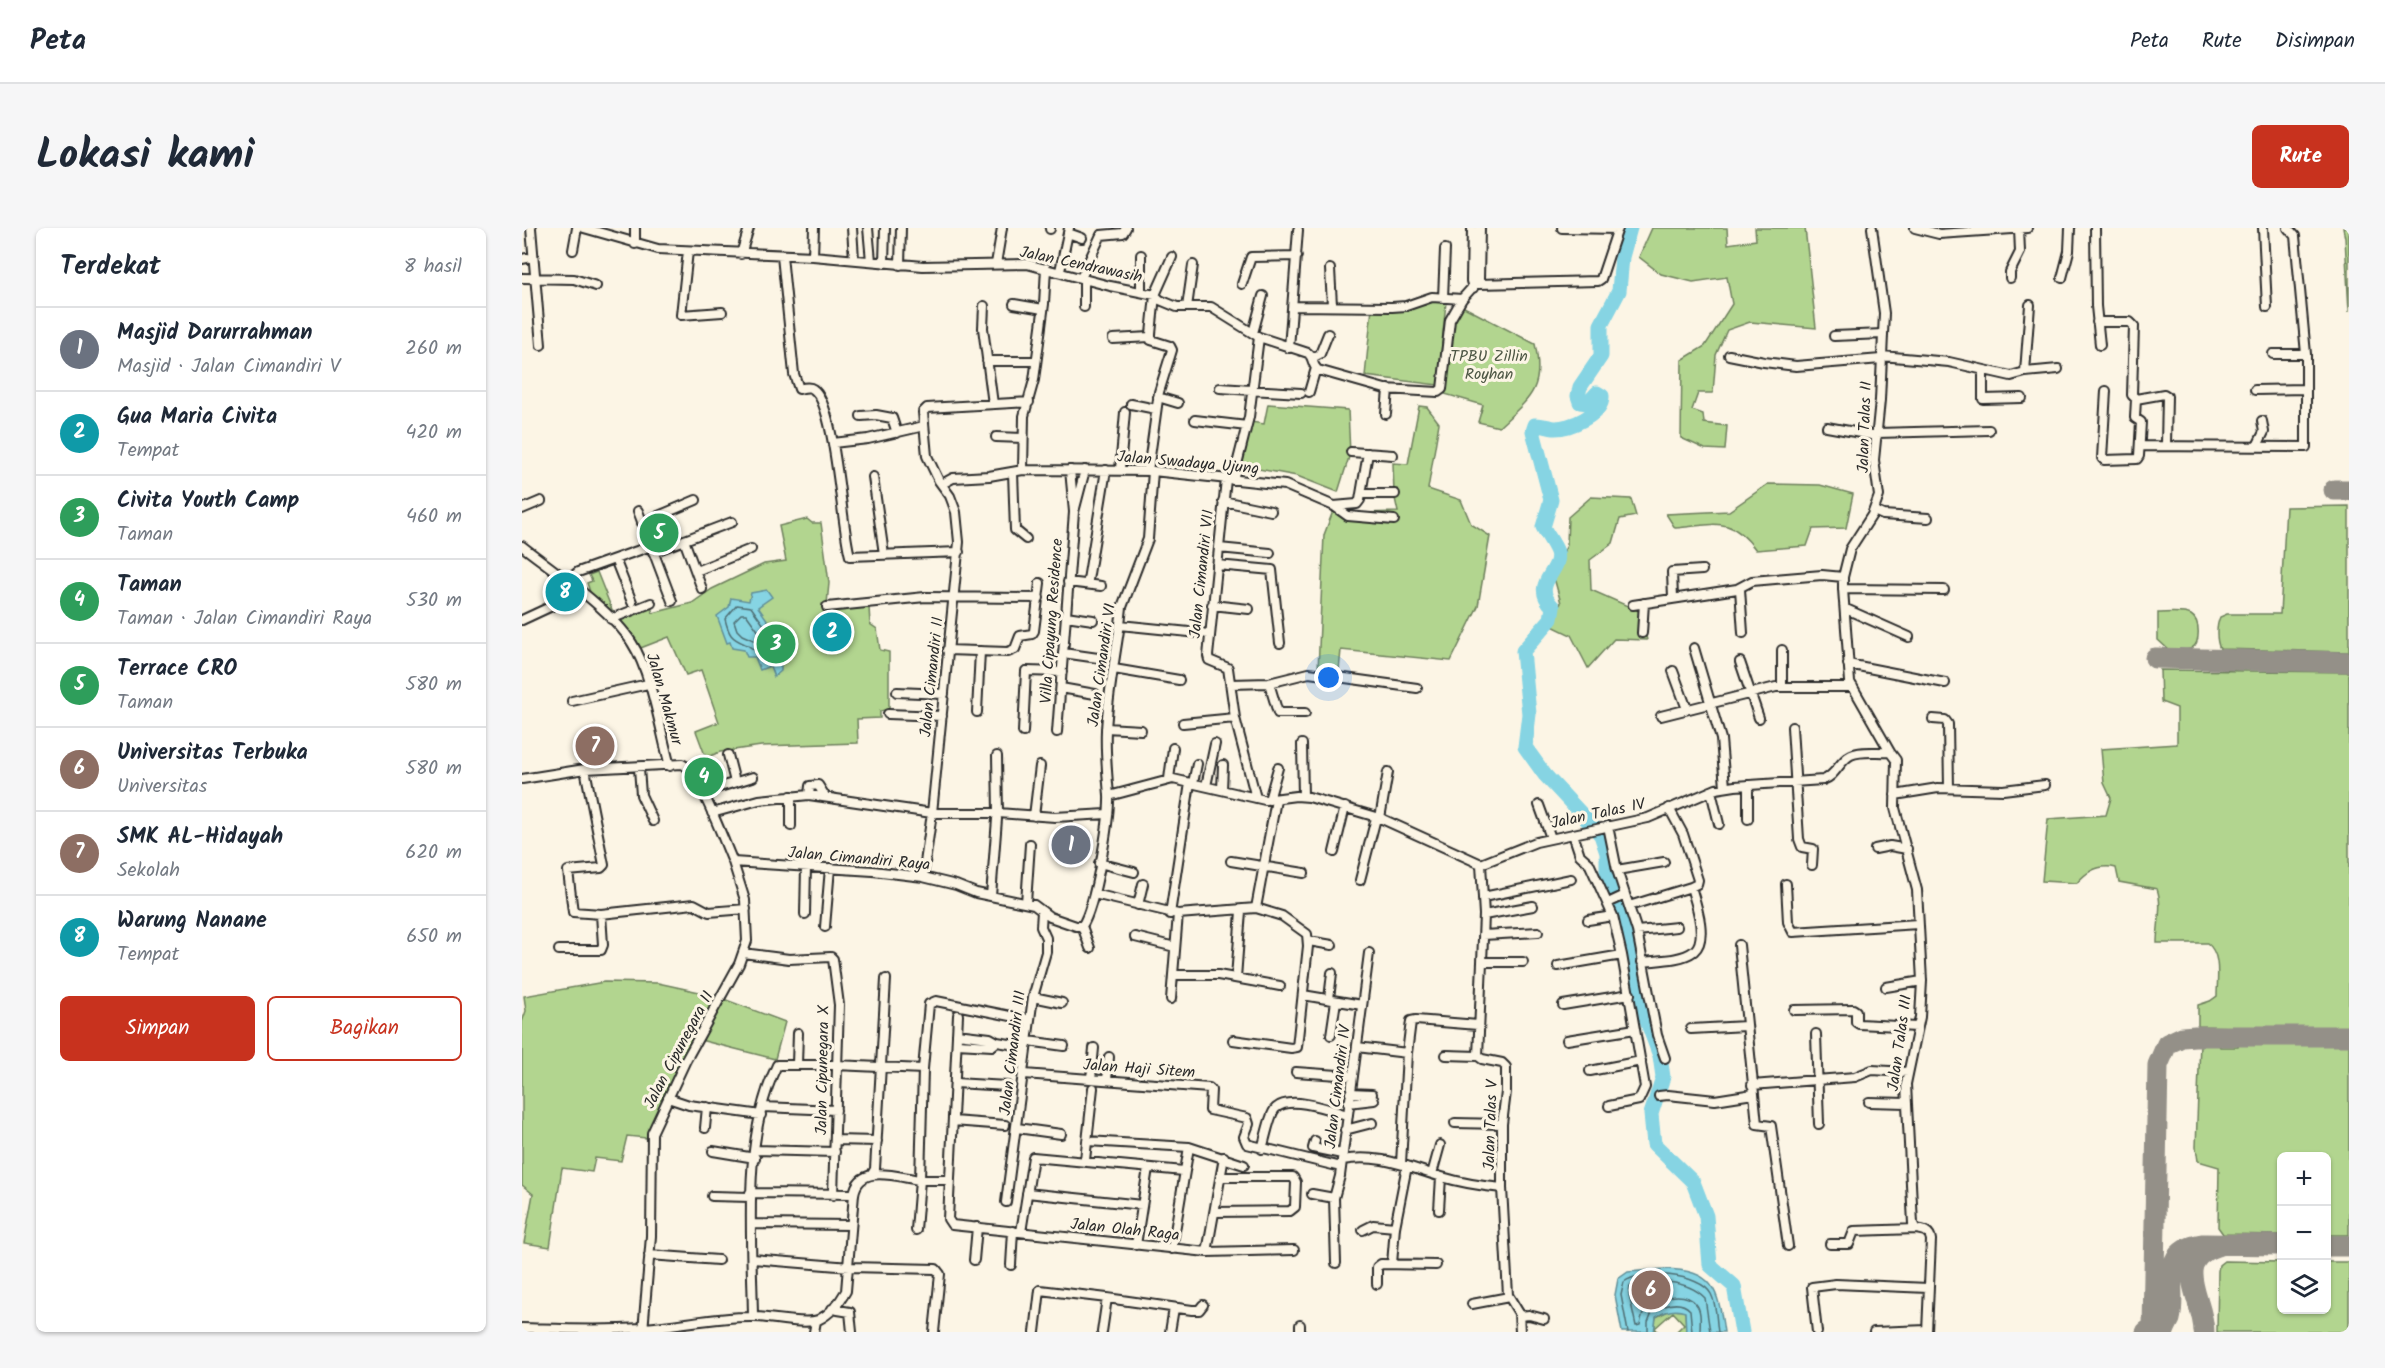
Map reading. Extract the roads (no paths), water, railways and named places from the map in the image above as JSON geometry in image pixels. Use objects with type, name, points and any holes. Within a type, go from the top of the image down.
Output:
[{"type":"street","points":[[531,228],[541,345]]},
{"type":"street","points":[[573,250],[577,228]]},
{"type":"street","name":"Jalan Cendrawasih","points":[[584,228],[658,249],[813,256],[900,265],[947,267],[1018,263],[1141,291],[1155,295],[1169,304],[1214,308],[1256,335],[1308,353],[1312,358]]},
{"type":"street","points":[[635,228],[635,244]]},
{"type":"street","points":[[741,254],[749,228]]},
{"type":"street","points":[[813,256],[814,228]]},
{"type":"street","points":[[852,228],[854,259]]},
{"type":"street","points":[[868,228],[871,261]]},
{"type":"street","points":[[885,228],[885,263]]},
{"type":"street","points":[[900,265],[901,228]]},
{"type":"street","points":[[996,264],[1002,228]]},
{"type":"street","points":[[1084,307],[1083,278],[1101,235],[1124,233],[1126,228]]},
{"type":"street","points":[[1472,228],[1471,281],[1473,288]]},
{"type":"street","points":[[1316,368],[1388,389],[1436,392],[1442,390],[1450,320],[1462,299],[1473,288],[1480,228]]},
{"type":"street","points":[[1473,288],[1601,279],[1618,229],[1562,228]]},
{"type":"street","name":"Jalan Talas II","points":[[1872,228],[1884,313],[1874,460],[1879,496],[1874,511],[1850,549],[1843,577],[1843,589],[1848,664],[1853,687],[1890,752]]},
{"type":"street","points":[[1916,228],[1939,234],[1956,230],[2027,228]]},
{"type":"street","points":[[2010,278],[2010,272],[2020,252],[2019,228]]},
{"type":"street","points":[[2062,278],[2069,251],[2070,228]]},
{"type":"street","points":[[2095,228],[2097,322],[2100,345]]},
{"type":"street","points":[[2263,228],[2267,307]]},
{"type":"street","points":[[2140,446],[2166,444],[2306,447],[2306,354],[2295,236],[2288,228]]},
{"type":"street","points":[[1060,271],[1068,230],[1082,238]]},
{"type":"street","points":[[1289,348],[1299,230]]},
{"type":"street","points":[[1443,298],[1445,249]]},
{"type":"street","points":[[688,251],[681,315],[722,312]]},
{"type":"street","points":[[1141,255],[1141,291]]},
{"type":"street","points":[[782,256],[796,381],[799,389],[809,387],[814,390],[827,417],[833,443],[849,554],[853,557],[959,552]]},
{"type":"street","points":[[1242,284],[1251,257],[1297,256]]},
{"type":"street","points":[[1113,339],[1150,337],[1155,295],[1172,257]]},
{"type":"street","points":[[1187,307],[1193,265]]},
{"type":"street","points":[[1023,470],[1024,416],[1029,402],[1044,309],[1046,268]]},
{"type":"street","points":[[1330,269],[1332,305]]},
{"type":"street","points":[[522,278],[574,279],[596,286]]},
{"type":"street","name":"Jalan Cimandiri VII","points":[[1256,798],[1235,717],[1228,668],[1209,660],[1209,634],[1223,501],[1247,426],[1256,335],[1263,296]]},
{"type":"street","points":[[1293,306],[1392,308],[1406,306],[1428,298],[1462,299]]},
{"type":"street","points":[[1014,304],[1044,309]]},
{"type":"street","points":[[2025,372],[2030,305]]},
{"type":"street","points":[[984,306],[983,322],[993,404]]},
{"type":"street","points":[[2097,322],[2130,322],[2133,324],[2132,395],[2136,399],[2135,418],[2141,422],[2139,456],[2134,460],[2104,460],[2102,458],[2106,391]]},
{"type":"street","points":[[1220,388],[1305,392],[1316,368],[1312,358],[1320,354],[1328,334]]},
{"type":"street","points":[[1834,336],[1883,334]]},
{"type":"street","name":"Jalan Cimandiri VI","points":[[1109,796],[1105,761],[1106,728],[1122,607],[1149,539],[1156,409],[1172,348],[1151,340],[1150,337]]},
{"type":"street","points":[[2273,354],[2306,354]]},
{"type":"street","points":[[1729,355],[1796,366],[1882,358],[1949,362],[2014,376],[2025,372],[2058,369]]},
{"type":"street","points":[[987,361],[1036,361]]},
{"type":"street","points":[[1983,371],[1983,399],[2022,398]]},
{"type":"street","points":[[1386,414],[1388,389]]},
{"type":"street","points":[[2255,390],[2306,389]]},
{"type":"street","points":[[2136,399],[2164,394],[2167,396],[2166,444]]},
{"type":"street","points":[[1158,398],[1178,403]]},
{"type":"street","points":[[942,484],[927,456],[923,412],[927,408],[1029,402]]},
{"type":"street","points":[[1131,404],[1156,409]]},
{"type":"street","points":[[1120,469],[1125,412]]},
{"type":"street","points":[[861,416],[876,415],[892,418],[897,433]]},
{"type":"street","points":[[1196,420],[1247,426]]},
{"type":"street","points":[[2257,446],[2264,432],[2262,421]]},
{"type":"street","points":[[833,443],[868,439],[924,426]]},
{"type":"street","points":[[1827,427],[1877,434],[1989,430]]},
{"type":"street","points":[[996,437],[1023,438]]},
{"type":"street","points":[[1351,452],[1393,455]]},
{"type":"street","points":[[1334,506],[1357,504],[1362,494],[1368,453]]},
{"type":"street","name":"Jalan Swadaya Ujung","points":[[942,484],[953,478],[989,476],[1023,470],[1151,471],[1285,485],[1334,506],[1348,516],[1394,520]]},
{"type":"street","name":"Villa Cipayung Residence","points":[[1070,470],[1074,512]]},
{"type":"street","name":"Villa Cipayung Residence","points":[[1058,732],[1074,512],[1085,470]]},
{"type":"street","points":[[1088,580],[1106,470]]},
{"type":"street","points":[[1013,472],[1015,530],[1026,539]]},
{"type":"street","points":[[873,477],[884,554]]},
{"type":"street","name":"Jalan Cimandiri II","points":[[923,877],[932,813],[947,650],[959,552],[956,512],[942,484]]},
{"type":"street","points":[[1071,484],[1081,484]]},
{"type":"street","points":[[1362,494],[1395,494]]},
{"type":"street","points":[[642,523],[696,500]]},
{"type":"street","points":[[522,509],[541,501]]},
{"type":"street","points":[[1223,501],[1271,511]]},
{"type":"street","points":[[638,511],[672,601]]},
{"type":"street","points":[[1874,511],[1883,515],[1928,518]]},
{"type":"street","points":[[567,581],[578,572],[615,558],[684,540],[732,522]]},
{"type":"street","points":[[684,540],[702,589]]},
{"type":"street","name":"Jalan Makmur","points":[[522,546],[582,592],[633,643],[648,684],[670,766]]},
{"type":"street","points":[[1219,548],[1270,553]]},
{"type":"street","points":[[696,571],[751,549]]},
{"type":"street","points":[[615,558],[632,602]]},
{"type":"street","points":[[1217,565],[1268,568],[1273,571],[1280,643]]},
{"type":"street","points":[[1673,598],[1672,572],[1702,570]]},
{"type":"street","points":[[1633,604],[1740,589],[1752,581],[1822,575],[1843,577]]},
{"type":"street","points":[[1068,582],[1101,586]]},
{"type":"street","points":[[947,650],[1008,652],[1015,649],[1020,636],[1032,634],[1034,631],[1040,583]]},
{"type":"street","points":[[1740,589],[1743,633]]},
{"type":"street","points":[[1843,589],[1944,590]]},
{"type":"street","points":[[522,620],[582,592]]},
{"type":"street","points":[[827,607],[917,598],[1039,598]]},
{"type":"street","points":[[611,619],[651,603]]},
{"type":"street","points":[[1642,633],[1644,603]]},
{"type":"street","points":[[1212,605],[1250,609]]},
{"type":"street","points":[[1846,609],[1909,637]]},
{"type":"street","points":[[1066,616],[1093,620]]},
{"type":"street","points":[[1120,625],[1209,634]]},
{"type":"street","points":[[1694,648],[1723,750],[1725,787]]},
{"type":"street","points":[[1782,650],[1782,687]]},
{"type":"street","points":[[977,712],[980,651]]},
{"type":"street","points":[[1063,653],[1098,658]]},
{"type":"street","points":[[1740,662],[1759,718]]},
{"type":"street","points":[[1848,664],[1945,683]]},
{"type":"street","points":[[1114,669],[1179,680]]},
{"type":"street","points":[[1023,732],[1026,671],[1062,672]]},
{"type":"street","points":[[1673,671],[1687,709]]},
{"type":"street","points":[[1231,684],[1269,683],[1314,673],[1417,688]]},
{"type":"street","points":[[1269,683],[1278,713],[1305,713]]},
{"type":"street","points":[[572,701],[648,684]]},
{"type":"street","points":[[1661,716],[1782,687],[1853,687]]},
{"type":"street","points":[[1061,688],[1095,694]]},
{"type":"street","points":[[897,692],[944,694]]},
{"type":"street","points":[[888,714],[942,716]]},
{"type":"street","points":[[1183,723],[1235,717]]},
{"type":"street","points":[[1933,719],[1945,720],[1948,724],[1949,788]]},
{"type":"street","points":[[1792,727],[1800,844],[1802,847],[1813,849],[1812,865]]},
{"type":"street","points":[[1106,728],[1142,730]]},
{"type":"street","points":[[1206,786],[1215,744]]},
{"type":"street","points":[[1302,744],[1303,796]]},
{"type":"street","points":[[1169,779],[1173,748]]},
{"type":"street","name":"Jalan Talas IV","points":[[1480,864],[1551,838],[1648,818],[1710,791],[1725,787],[1826,779],[1854,754],[1890,752]]},
{"type":"street","name":"Jalan Talas III","points":[[1890,752],[1897,764],[1896,814],[1917,890],[1922,1004],[1908,1072],[1906,1103],[1912,1222],[1916,1229],[1925,1231],[1930,1237],[1927,1331]]},
{"type":"street","points":[[728,755],[735,782]]},
{"type":"street","points":[[991,896],[998,816],[998,756]]},
{"type":"street","points":[[522,779],[585,769],[682,764],[689,768],[703,792],[733,862]]},
{"type":"street","points":[[1171,999],[1175,947],[1174,914],[1192,783],[1197,764]]},
{"type":"street","points":[[1222,790],[1223,765]]},
{"type":"street","points":[[1034,816],[1040,766]]},
{"type":"street","points":[[639,768],[641,795],[653,821]]},
{"type":"street","points":[[1256,908],[1265,866],[1278,768]]},
{"type":"street","points":[[585,769],[604,865],[601,868],[568,871],[572,910],[601,914],[694,904],[709,912],[746,909]]},
{"type":"street","points":[[1360,880],[1378,818],[1388,772]]},
{"type":"street","points":[[703,792],[753,777]]},
{"type":"street","points":[[1090,948],[1082,926],[1094,894],[1109,796],[1169,779],[1256,798],[1273,800],[1303,796],[1345,807],[1378,818],[1480,864]]},
{"type":"street","points":[[1748,785],[1748,819]]},
{"type":"street","points":[[1895,795],[1923,789],[1996,790],[2045,785]]},
{"type":"street","points":[[1710,791],[1719,825]]},
{"type":"street","points":[[712,813],[759,800],[809,795],[932,813],[1055,817],[1107,814]]},
{"type":"street","points":[[792,796],[792,826]]},
{"type":"street","points":[[1539,805],[1551,838]]},
{"type":"street","points":[[1334,852],[1345,807]]},
{"type":"street","points":[[1629,906],[1682,891],[1696,884],[1698,880],[1683,834],[1670,808]]},
{"type":"street","points":[[1606,827],[1622,897],[1629,906],[1637,931],[1657,1035],[1665,1058]]},
{"type":"street","points":[[1573,834],[1580,855],[1589,863],[1613,916],[1623,956],[1645,1087],[1638,1100],[1609,1106]]},
{"type":"street","points":[[1026,903],[1030,844]]},
{"type":"street","points":[[1875,849],[1890,846],[1907,849]]},
{"type":"street","points":[[1231,861],[1304,873]]},
{"type":"street","name":"Jalan Cimandiri Raya","points":[[733,862],[923,877],[1034,905],[1050,917],[1082,926]]},
{"type":"street","name":"Jalan Cipunegara II","points":[[643,1330],[649,1254],[652,1139],[659,1114],[686,1060],[735,973],[748,933],[746,909],[733,862]]},
{"type":"street","points":[[1617,870],[1664,862]]},
{"type":"street","points":[[1099,863],[1134,872]]},
{"type":"street","name":"Jalan Talas V","points":[[1480,864],[1484,915],[1478,1056],[1502,1063],[1506,1067],[1502,1124],[1502,1188],[1509,1298],[1520,1316]]},
{"type":"street","points":[[805,914],[806,867]]},
{"type":"street","points":[[825,927],[830,868]]},
{"type":"street","points":[[1484,897],[1571,879]]},
{"type":"street","points":[[1786,884],[1788,922],[1793,932],[1918,924]]},
{"type":"street","points":[[1138,905],[1143,885]]},
{"type":"street","points":[[1642,962],[1684,955],[1694,951],[1699,944],[1700,915],[1690,887]]},
{"type":"street","points":[[1094,894],[1174,914],[1241,911],[1256,908],[1282,916],[1307,934],[1309,941],[1298,1047],[1233,1040]]},
{"type":"street","points":[[1608,903],[1622,897]]},
{"type":"street","points":[[1484,915],[1533,906]]},
{"type":"street","name":"Jalan Cimandiri III","points":[[1006,1202],[1024,1074],[1029,1020],[1046,952],[1046,938],[1041,927],[1042,911]]},
{"type":"street","points":[[1236,978],[1241,911]]},
{"type":"street","points":[[559,950],[601,950],[603,945],[601,914]]},
{"type":"street","points":[[1588,920],[1613,916]]},
{"type":"street","points":[[1637,931],[1677,927]]},
{"type":"street","points":[[1483,934],[1538,932]]},
{"type":"street","points":[[1135,937],[1175,947]]},
{"type":"street","points":[[1309,941],[1332,945]]},
{"type":"street","points":[[1739,945],[1757,1125],[1771,1126],[1788,1246]]},
{"type":"street","name":"Jalan Cipunegara X","points":[[743,953],[789,959],[820,956],[833,959],[839,1005],[833,1195]]},
{"type":"street","points":[[1362,1005],[1369,953]]},
{"type":"street","points":[[1558,966],[1623,956]]},
{"type":"street","points":[[1482,962],[1523,962]]},
{"type":"street","points":[[1331,1035],[1332,973]]},
{"type":"street","points":[[1173,975],[1210,974],[1280,986]]},
{"type":"street","points":[[872,1174],[876,1169],[886,979]]},
{"type":"street","points":[[1886,987],[1922,981]]},
{"type":"street","points":[[1563,1005],[1630,994]]},
{"type":"street","name":"Jalan Cimandiri IV","points":[[1303,995],[1362,1005],[1342,1160],[1334,1198],[1336,1263]]},
{"type":"street","points":[[1033,998],[1062,1003]]},
{"type":"street","points":[[916,1230],[920,1180],[923,1069],[929,1005],[936,1001],[1029,1020]]},
{"type":"street","points":[[1794,1010],[1854,1010],[1856,1022],[1860,1024],[1917,1027]]},
{"type":"street","points":[[522,1328],[643,1330],[689,1321],[753,1317],[816,1321],[832,1310],[846,1291],[857,1181],[861,1177],[872,1174],[920,1180],[950,1180],[958,1015]]},
{"type":"street","points":[[1392,1264],[1404,1165],[1410,1023],[1413,1020],[1478,1025]]},
{"type":"street","points":[[1691,1029],[1746,1026]]},
{"type":"street","points":[[1567,1040],[1635,1029]]},
{"type":"street","points":[[797,1064],[798,1033]]},
{"type":"street","points":[[957,1034],[990,1038],[997,1042],[1016,1045]]},
{"type":"street","points":[[1815,1034],[1819,1124]]},
{"type":"street","points":[[1028,1041],[1064,1046]]},
{"type":"street","points":[[957,1044],[992,1046],[997,1042]]},
{"type":"street","points":[[1356,1047],[1407,1053]]},
{"type":"street","points":[[1085,1160],[1094,1048]]},
{"type":"street","points":[[1446,1055],[1478,1056]]},
{"type":"street","points":[[1107,1080],[1109,1058]]},
{"type":"street","points":[[1590,1071],[1641,1061]]},
{"type":"street","points":[[753,1317],[750,1195],[762,1111],[777,1065],[923,1069]]},
{"type":"street","points":[[1659,1096],[1715,1100],[1752,1090],[1818,1080],[1857,1077],[1872,1070],[1908,1072]]},
{"type":"street","points":[[1296,1072],[1352,1077]]},
{"type":"street","name":"Jalan Haji Sitem","points":[[1024,1074],[1092,1083],[1107,1080],[1209,1088],[1211,1090],[1208,1106],[1210,1110],[1248,1118],[1249,1124],[1244,1140],[1246,1144],[1262,1149]]},
{"type":"street","points":[[955,1083],[1007,1086]]},
{"type":"street","points":[[1348,1103],[1373,1097],[1350,1093]]},
{"type":"street","points":[[668,1098],[707,1107],[762,1111],[836,1110]]},
{"type":"street","points":[[1347,1115],[1298,1102],[1279,1106],[1273,1113],[1262,1149],[1342,1160],[1360,1157],[1404,1165],[1474,1185],[1502,1188]]},
{"type":"street","points":[[1869,1102],[1906,1103]]},
{"type":"street","points":[[705,1128],[707,1107]]},
{"type":"street","points":[[953,1121],[1005,1125]]},
{"type":"street","points":[[1345,1130],[1372,1123]]},
{"type":"street","points":[[1455,1123],[1502,1124]]},
{"type":"street","points":[[1017,1128],[1061,1134]]},
{"type":"street","points":[[835,1140],[878,1141]]},
{"type":"street","points":[[1087,1141],[1189,1147],[1244,1165]]},
{"type":"street","points":[[1315,1141],[1313,1148],[1342,1160]]},
{"type":"street","points":[[1432,1174],[1440,1145]]},
{"type":"street","points":[[1172,1249],[1189,1147]]},
{"type":"street","points":[[712,1151],[755,1154],[835,1152]]},
{"type":"street","points":[[1011,1265],[1033,1156],[1184,1171]]},
{"type":"street","points":[[1207,1252],[1224,1157]]},
{"type":"street","points":[[1136,1245],[1148,1168]]},
{"type":"street","points":[[1215,1212],[1290,1211],[1295,1207],[1296,1182],[1293,1177],[1221,1177]]},
{"type":"street","points":[[1439,1210],[1441,1177]]},
{"type":"street","name":"Jalan Olah Raga","points":[[950,1180],[948,1219],[952,1225],[1207,1252],[1294,1250]]},
{"type":"street","points":[[1027,1193],[1142,1205]]},
{"type":"street","points":[[712,1196],[854,1194]]},
{"type":"street","points":[[1312,1194],[1334,1198]]},
{"type":"street","points":[[752,1224],[851,1226]]},
{"type":"street","points":[[1363,1230],[1373,1226],[1395,1227]]},
{"type":"street","points":[[975,1260],[977,1227]]},
{"type":"street","points":[[1830,1244],[1849,1244],[1853,1231],[1916,1229]]},
{"type":"street","points":[[649,1254],[718,1260]]},
{"type":"street","points":[[753,1259],[850,1267],[936,1269],[940,1274],[934,1332]]},
{"type":"street","points":[[1377,1284],[1378,1266],[1381,1264],[1436,1265]]},
{"type":"street","points":[[1817,1332],[1812,1287],[1836,1284],[1928,1288]]},
{"type":"street","points":[[1035,1332],[1040,1290],[1197,1311],[1203,1305]]},
{"type":"street","points":[[1102,1332],[1107,1298]]},
{"type":"street","points":[[1472,1304],[1509,1298]]},
{"type":"street","points":[[1170,1332],[1174,1308]]},
{"type":"street","points":[[832,1310],[850,1312],[852,1332]]},
{"type":"street","points":[[1520,1332],[1520,1316],[1528,1315],[1544,1319]]},
{"type":"street","points":[[814,1332],[816,1321]]},
{"type":"street","points":[[1874,1332],[1927,1331]]},
{"type":"water","points":[[767,590],[772,597],[758,607],[770,624],[780,621],[788,630],[780,637],[794,653],[781,664],[781,671],[774,677],[770,666],[760,670],[755,657],[747,657],[744,650],[732,648],[730,642],[727,643],[717,616],[729,607],[731,598],[749,601],[751,593]]},
{"type":"water","points":[[1664,1269],[1694,1273],[1710,1285],[1716,1293],[1724,1332],[1686,1332],[1685,1312],[1673,1310],[1656,1317],[1654,1332],[1622,1332],[1615,1295],[1618,1279],[1628,1272]]},
{"type":"waterway","points":[[1630,228],[1622,257],[1619,291],[1601,325],[1601,356],[1580,387],[1578,396],[1580,402],[1588,403],[1597,393],[1602,396],[1601,403],[1591,414],[1576,423],[1561,428],[1535,425],[1533,431],[1551,500],[1543,527],[1556,549],[1558,559],[1545,584],[1544,591],[1553,607],[1551,619],[1523,651],[1529,714],[1525,747],[1545,775],[1601,835],[1607,853],[1607,878],[1627,920],[1644,1013],[1660,1056],[1663,1077],[1651,1114],[1654,1144],[1693,1182],[1706,1216],[1710,1265],[1734,1286],[1742,1332]]},
{"type":"place","name":"Terrace CRO","points":[[659,533]]},
{"type":"place","name":"Warung Nanane","points":[[565,592]]},
{"type":"place","name":"Gua Maria Civita","points":[[832,632]]},
{"type":"place","name":"Civita Youth Camp","points":[[776,644]]},
{"type":"place","name":"SMK AL-Hidayah","points":[[595,746]]},
{"type":"place","name":"Taman","points":[[704,777]]},
{"type":"place","name":"Masjid Darurrahman","points":[[1071,845]]},
{"type":"place","name":"Universitas Terbuka","points":[[1651,1290]]},
{"type":"park label","name":"TPBU Zillin Royhan","points":[[1489,365]]}]
